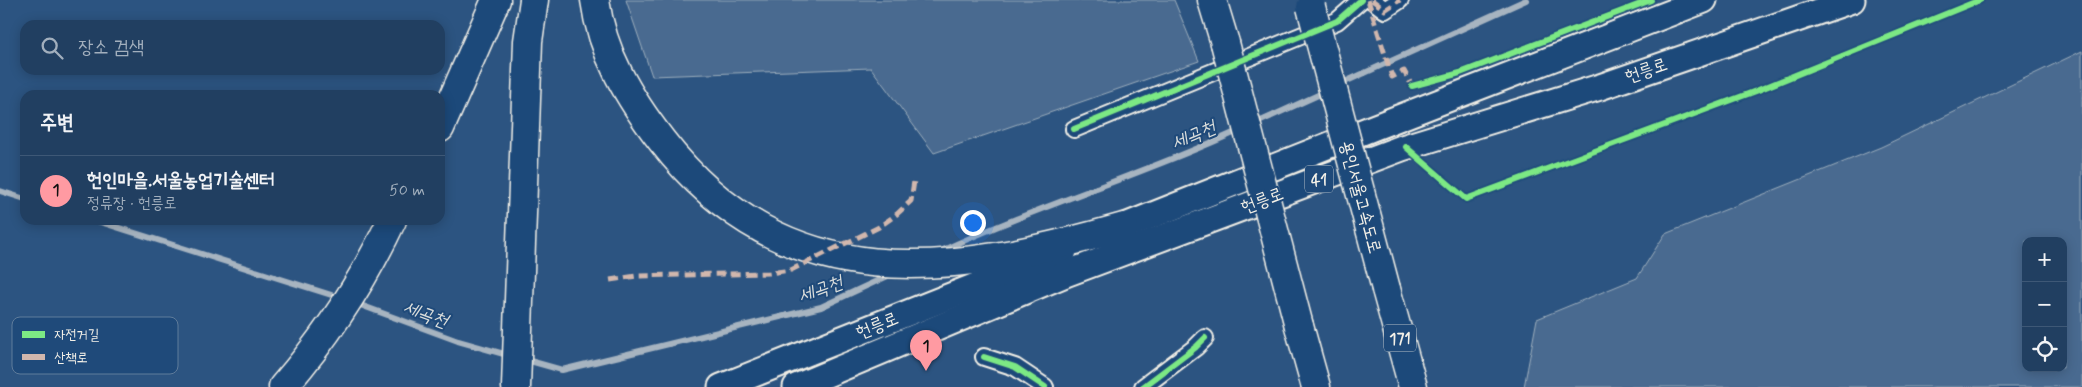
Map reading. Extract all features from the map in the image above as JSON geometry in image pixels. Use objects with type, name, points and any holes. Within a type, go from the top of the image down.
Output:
[{"type":"highway","points":[[445,117],[496,0]]},
{"type":"highway","points":[[516,387],[513,288],[515,42],[520,0]]},
{"type":"highway","points":[[502,387],[513,288],[528,41],[534,0]]},
{"type":"highway","points":[[595,0],[604,42],[612,64],[650,125],[674,156],[704,187],[738,214],[760,228],[803,248],[828,256],[863,262],[928,264],[1005,256],[1059,245],[1124,227]]},
{"type":"highway","points":[[1212,0],[1226,43],[1316,387]]},
{"type":"highway","name":"용인서울고속도로","points":[[1309,4],[1413,387]]},
{"type":"highway","points":[[283,387],[315,350],[352,295],[390,225]]},
{"type":"main road","name":"헌릉로","points":[[721,387],[1366,130],[1704,0]]},
{"type":"main road","name":"헌릉로","points":[[796,387],[1068,273],[1402,148],[1600,87],[1852,0]]},
{"type":"street","points":[[1074,130],[1337,20],[1361,0]]},
{"type":"street","points":[[1372,0],[1385,10],[1400,0]]},
{"type":"street","points":[[1143,387],[1205,338]]},
{"type":"street","points":[[984,357],[1015,367],[1045,387]]},
{"type":"shaded area","points":[[626,0],[1174,0],[1199,61],[934,153],[871,68],[652,76]]},
{"type":"shaded area","points":[[2082,51],[2082,387],[1524,387],[1537,319],[1637,278],[1665,234],[1881,147]]},
{"type":"waterway","name":"세곡천","points":[[1338,85],[1526,0]]},
{"type":"waterway","name":"세곡천","points":[[1252,125],[1327,91]]},
{"type":"waterway","name":"세곡천","points":[[939,252],[976,235],[1165,162],[1240,130]]},
{"type":"waterway","name":"세곡천","points":[[0,191],[20,197]]},
{"type":"waterway","name":"세곡천","points":[[110,225],[341,298]]},
{"type":"waterway","name":"세곡천","points":[[523,359],[562,370],[821,307],[894,273]]},
{"type":"waterway","name":"세곡천","points":[[355,303],[458,341],[511,356]]},
{"type":"marked path","points":[[1368,0],[1392,77],[1404,71],[1412,86]]},
{"type":"marked path","points":[[1372,0],[1385,10],[1400,0]]},
{"type":"marked path","points":[[610,280],[636,276],[769,273],[791,270],[879,227],[897,214],[911,201],[914,181]]},
{"type":"cycle path","points":[[1074,129],[1337,21],[1361,0]]},
{"type":"cycle path","points":[[1412,86],[1460,73],[1651,0]]},
{"type":"cycle path","points":[[1406,147],[1466,199],[1756,91],[1980,0]]},
{"type":"cycle path","points":[[1143,387],[1205,338]]},
{"type":"cycle path","points":[[984,357],[1015,367],[1045,387]]},
{"type":"place","name":"헌인마을.서울농업기술센터","points":[[926,371]]}]
